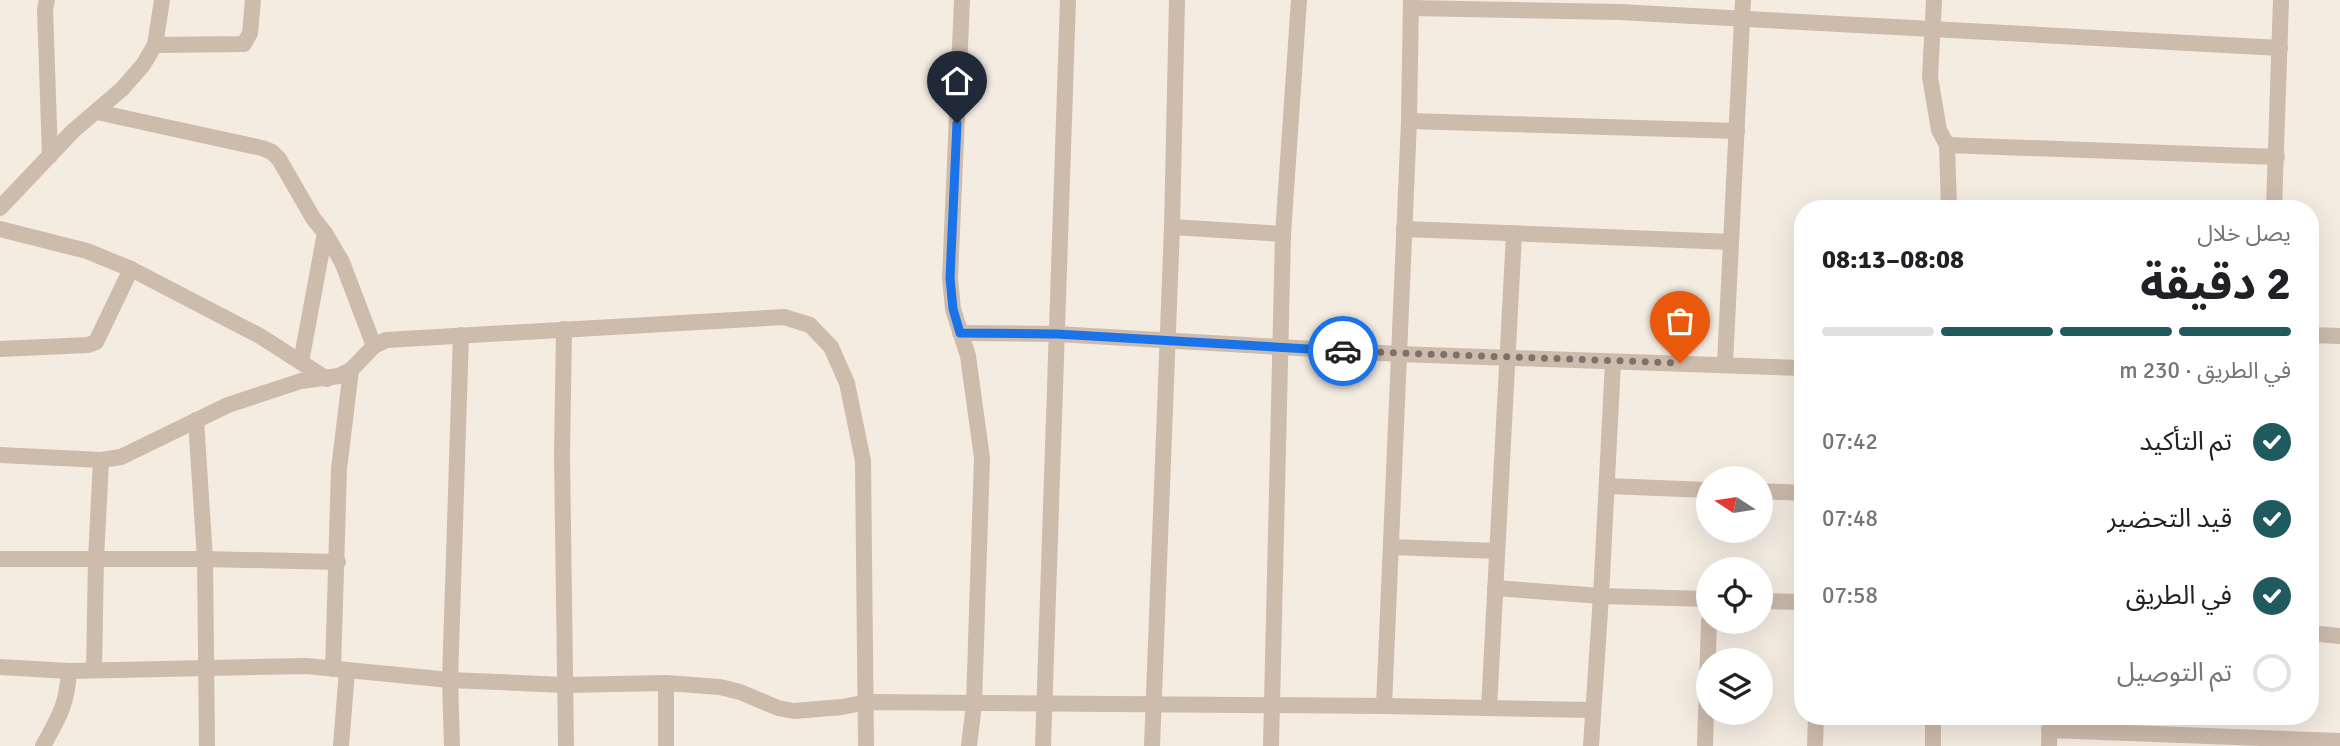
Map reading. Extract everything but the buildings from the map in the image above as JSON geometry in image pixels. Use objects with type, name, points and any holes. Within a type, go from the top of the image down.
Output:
[{"type":"street","points":[[47,0],[45,9],[50,156]]},
{"type":"street","points":[[0,208],[74,131],[122,89],[144,65],[155,45],[162,0]]},
{"type":"street","points":[[155,45],[244,44],[250,33],[253,0]]},
{"type":"street","points":[[962,0],[950,278],[953,309],[968,356],[982,458],[974,704],[970,746]]},
{"type":"street","points":[[1043,746],[1068,0]]},
{"type":"street","points":[[1152,746],[1172,227],[1177,0]]},
{"type":"street","points":[[1271,746],[1283,234],[1299,0]]},
{"type":"street","points":[[1725,364],[1743,0]]},
{"type":"street","points":[[1934,0],[1930,77],[1939,130],[1947,145],[1949,200]]},
{"type":"street","points":[[2274,200],[2281,0]]},
{"type":"street","points":[[1384,706],[1405,229],[1411,4],[1620,6],[1742,19],[2280,48]]},
{"type":"street","points":[[97,112],[272,152],[279,159],[313,218],[326,233],[350,281],[374,346]]},
{"type":"street","points":[[1409,121],[1737,131]]},
{"type":"street","points":[[1947,145],[2277,157]]},
{"type":"street","points":[[1172,227],[1283,234]]},
{"type":"street","points":[[0,229],[87,251],[131,269],[226,316],[327,379]]},
{"type":"street","points":[[1405,229],[1731,242]]},
{"type":"street","points":[[300,362],[326,233]]},
{"type":"street","points":[[1489,708],[1514,234]]},
{"type":"street","points":[[0,349],[88,345],[96,342],[131,269]]},
{"type":"street","points":[[0,454],[101,460],[121,457],[228,405],[302,381],[327,379],[351,370],[374,346],[386,340],[784,317],[810,325],[831,347],[847,383],[863,461],[866,746]]},
{"type":"street","points":[[564,329],[562,455],[566,746]]},
{"type":"street","points":[[960,333],[1057,334],[1399,354],[1794,368]]},
{"type":"street","points":[[452,746],[450,680],[461,335]]},
{"type":"street","points":[[2319,335],[2340,335]]},
{"type":"street","points":[[1591,746],[1613,362]]},
{"type":"street","points":[[341,746],[340,670],[333,634],[340,469],[351,370]]},
{"type":"street","points":[[196,420],[205,559],[207,746]]},
{"type":"street","points":[[94,670],[101,460]]},
{"type":"street","points":[[1606,486],[1696,489]]},
{"type":"street","points":[[1773,492],[1794,493]]},
{"type":"street","points":[[1391,547],[1497,551]]},
{"type":"street","points":[[0,559],[338,562]]},
{"type":"street","points":[[1496,588],[1696,600]]},
{"type":"street","points":[[1773,601],[1794,602]]},
{"type":"street","points":[[1705,746],[1709,634]]},
{"type":"street","points":[[2319,634],[2340,636]]},
{"type":"street","points":[[0,667],[69,671],[306,666],[450,680],[565,685],[666,683],[720,687],[794,711],[867,702],[1592,710]]},
{"type":"street","points":[[43,746],[58,721],[67,697],[69,671]]},
{"type":"street","points":[[666,683],[666,746]]},
{"type":"street","points":[[1815,725],[1815,746]]},
{"type":"street","points":[[1933,725],[1933,746]]},
{"type":"street","points":[[2049,731],[2340,741]]},
{"type":"way so far","points":[[1343,351],[1680,363]]},
{"type":"route","points":[[957,123],[950,278],[953,309],[960,333],[1057,334],[1343,351]]}]
